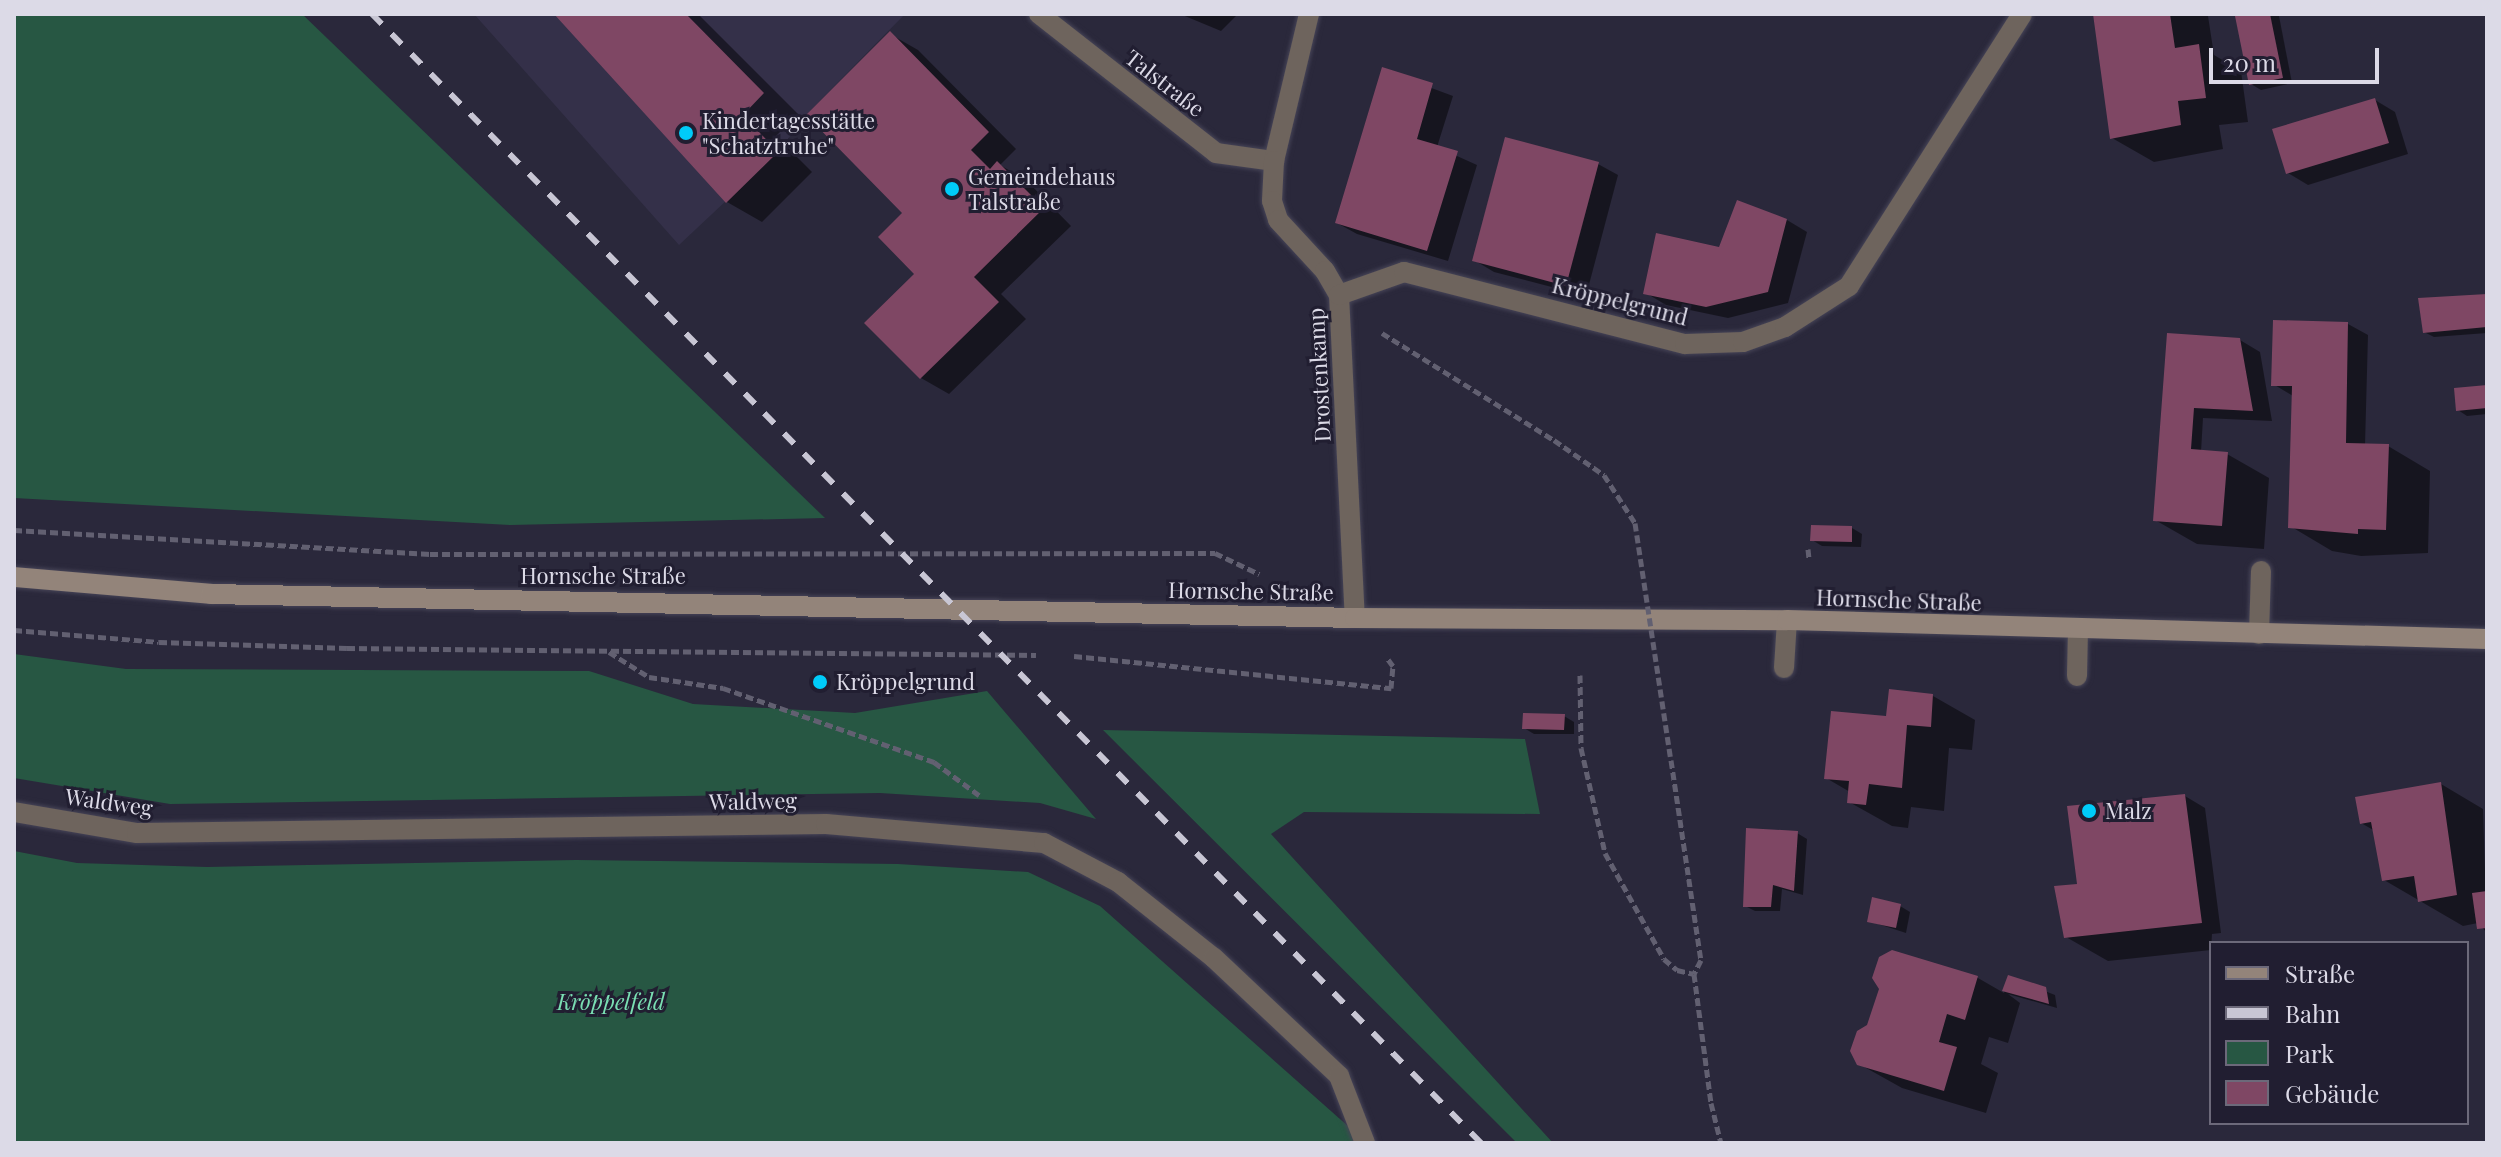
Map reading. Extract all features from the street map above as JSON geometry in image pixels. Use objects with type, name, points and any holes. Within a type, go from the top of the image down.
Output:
[{"type":"main road","name":"Hornsche Straße","points":[[14,577],[211,594],[1355,618],[1787,620],[2487,639]]},
{"type":"street","name":"Talstraße","points":[[1039,14],[1216,153],[1274,161]]},
{"type":"street","name":"Drostenkamp","points":[[1309,14],[1274,161],[1272,201],[1278,220],[1325,271],[1339,295],[1355,618]]},
{"type":"street","name":"Kröppelgrund","points":[[1339,295],[1404,272],[1685,344],[1743,342],[1785,327],[1849,286],[2022,14]]},
{"type":"street","points":[[2259,634],[2261,571]]},
{"type":"street","points":[[1784,668],[1787,620]]},
{"type":"street","points":[[2077,676],[2078,630]]},
{"type":"street","name":"Waldweg","points":[[14,812],[137,833],[826,824],[1044,843],[1118,882],[1214,958],[1339,1076],[1365,1143]]},
{"type":"path","points":[[1399,348],[1554,440],[1604,475],[1635,523],[1701,960],[1694,974],[1721,1143]]},
{"type":"path","points":[[14,530],[430,554],[869,556],[1215,553]]},
{"type":"path","points":[[1808,549],[1809,559]]},
{"type":"path","points":[[867,570],[869,556]]},
{"type":"path","points":[[14,630],[190,643],[1042,655]]},
{"type":"path","points":[[608,651],[649,677],[723,688],[934,762],[983,798]]},
{"type":"path","points":[[1057,655],[1391,688]]},
{"type":"path","points":[[1580,675],[1581,748],[1605,853],[1664,959],[1677,970],[1694,974]]},
{"type":"shaded area","name":"Kindertagesstätte \"Schatztruhe\"","points":[[474,14],[905,14],[806,115],[778,152],[679,245]]},
{"type":"green space","points":[[14,14],[302,14],[825,518],[510,525],[14,498]]},
{"type":"green space","points":[[14,654],[126,669],[589,671],[693,704],[855,713],[987,691],[1096,819],[1040,803],[880,793],[170,804],[14,778]]},
{"type":"green space","points":[[1103,730],[1525,739],[1540,814],[1304,812],[1271,834],[1553,1143],[1517,1143]]},
{"type":"green space","name":"Kröppelfeld","points":[[14,851],[77,863],[207,867],[576,860],[898,864],[1028,872],[1100,906],[1367,1143],[14,1143]]},
{"type":"building","points":[[554,14],[686,14],[764,93],[743,115],[778,152],[726,203]]},
{"type":"building","points":[[2093,14],[2170,14],[2175,48],[2199,44],[2206,98],[2178,101],[2181,125],[2110,139]]},
{"type":"building","points":[[2270,14],[2283,78],[2249,85],[2235,16]]},
{"type":"building","name":"Gemeindehaus Talstraße","points":[[890,31],[989,132],[971,150],[990,169],[997,161],[1044,208],[974,277],[999,302],[920,379],[864,323],[914,274],[878,237],[902,213],[806,115]]},
{"type":"building","points":[[1382,67],[1433,83],[1417,139],[1458,151],[1427,251],[1335,223]]},
{"type":"building","points":[[2375,98],[2389,143],[2286,174],[2272,129]]},
{"type":"building","points":[[1505,137],[1599,162],[1566,286],[1472,261]]},
{"type":"building","points":[[1737,200],[1787,219],[1768,292],[1706,307],[1643,294],[1656,233],[1719,247]]},
{"type":"building","points":[[2487,294],[2487,327],[2423,333],[2418,298]]},
{"type":"building","points":[[2273,320],[2348,322],[2346,443],[2389,444],[2386,530],[2358,529],[2358,534],[2288,528],[2292,386],[2271,386]]},
{"type":"building","points":[[2167,333],[2240,338],[2253,411],[2194,408],[2191,449],[2228,452],[2222,526],[2153,521]]},
{"type":"building","points":[[2487,385],[2487,408],[2456,411],[2454,388]]},
{"type":"building","points":[[1811,525],[1852,526],[1852,542],[1810,541]]},
{"type":"building","points":[[1889,689],[1933,694],[1931,727],[1907,725],[1902,788],[1869,784],[1866,805],[1847,803],[1849,781],[1824,779],[1831,711],[1886,716]]},
{"type":"building","points":[[1523,713],[1565,714],[1564,730],[1522,729]]},
{"type":"building","points":[[2441,782],[2457,895],[2418,902],[2414,876],[2382,881],[2371,822],[2360,824],[2355,797]]},
{"type":"building","points":[[2185,794],[2202,923],[2064,938],[2054,886],[2077,884],[2067,806]]},
{"type":"building","points":[[1746,828],[1798,831],[1794,891],[1773,885],[1771,907],[1743,907]]},
{"type":"building","points":[[2487,891],[2487,928],[2477,929],[2472,893]]},
{"type":"building","points":[[1872,897],[1901,904],[1896,928],[1867,922]]},
{"type":"building","points":[[1892,950],[1978,976],[1965,1020],[1947,1014],[1939,1042],[1957,1047],[1944,1091],[1857,1065],[1850,1051],[1857,1031],[1867,1025],[1879,989],[1872,978],[1879,957]]},
{"type":"building","points":[[2008,975],[2046,987],[2049,1004],[2002,991]]},
{"type":"railway","points":[[372,14],[1481,1143]]},
{"type":"place","name":"Kindertagesstätte \"Schatztruhe\"","points":[[686,133]]},
{"type":"place","name":"Gemeindehaus Talstraße","points":[[952,189]]},
{"type":"place","name":"Kröppelgrund","points":[[820,682]]},
{"type":"place","name":"Malz","points":[[2089,811]]}]
